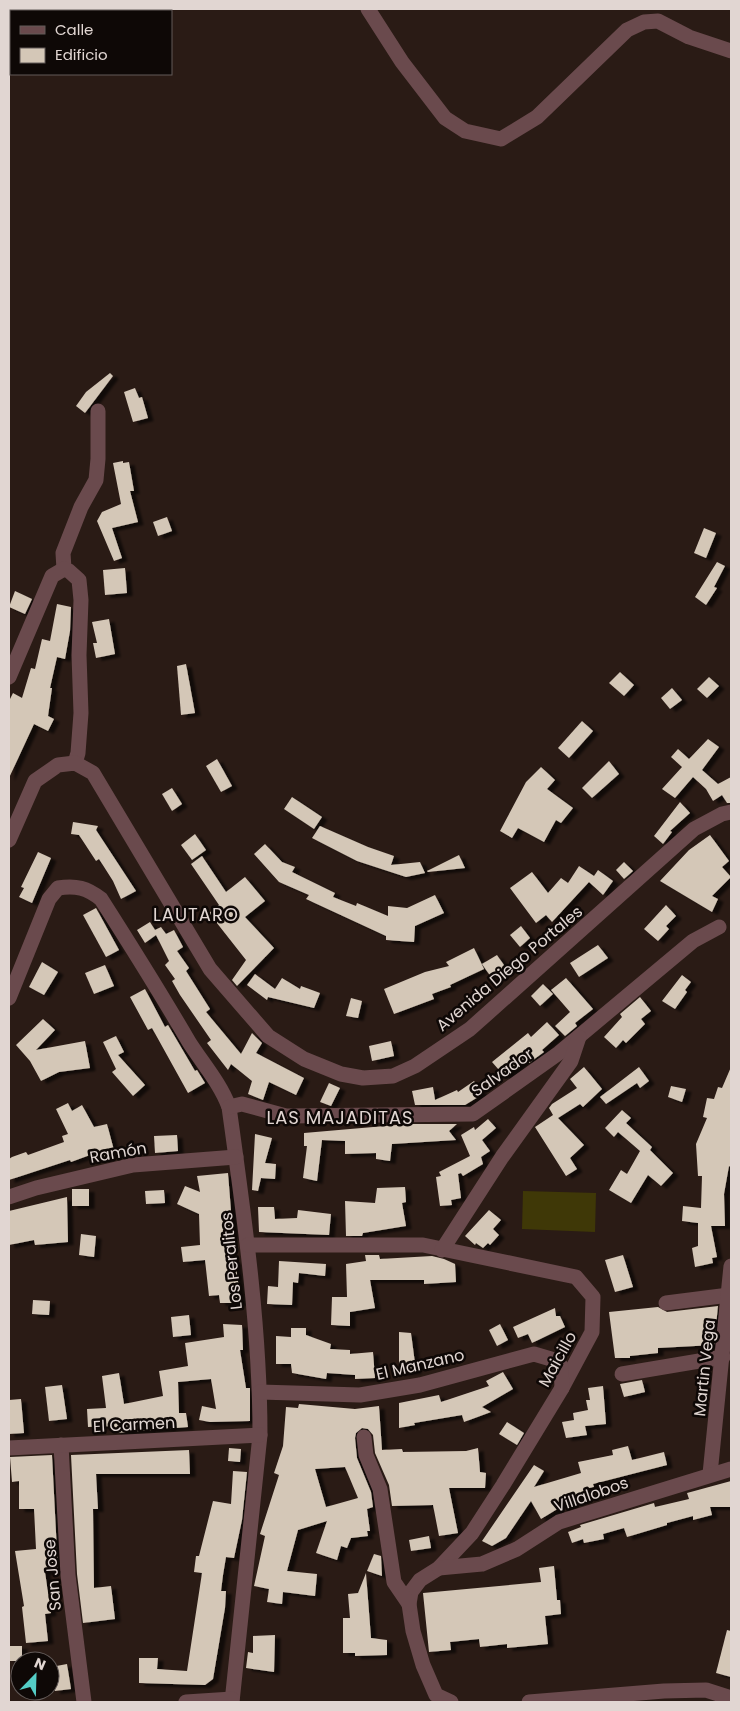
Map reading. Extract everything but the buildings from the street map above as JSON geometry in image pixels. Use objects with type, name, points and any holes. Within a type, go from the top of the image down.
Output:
[{"type":"street","points":[[368,9],[402,62],[445,118],[465,131],[502,139],[536,117],[627,30],[644,22],[658,21],[689,37],[731,51]]},
{"type":"street","points":[[64,569],[62,553],[81,507],[96,480],[98,411]]},
{"type":"street","points":[[9,677],[52,576],[64,569],[70,571],[78,580],[81,600],[79,655],[81,713],[79,746],[75,763],[58,765],[36,781],[9,840]]},
{"type":"street","name":"Avenida Diego Portales","points":[[75,763],[93,773],[210,969],[268,1036],[304,1058],[341,1074],[363,1078],[393,1076],[414,1066],[470,1029],[694,829],[722,814],[731,812]]},
{"type":"street","name":"Los Peralitos","points":[[9,998],[49,899],[58,888],[71,886],[89,890],[101,899],[162,994],[190,1044],[223,1091],[229,1107],[248,1245],[260,1392],[260,1435],[232,1701]]},
{"type":"street","name":"Salvador","points":[[229,1107],[242,1104],[286,1116],[474,1114],[580,1037],[692,941],[719,928]]},
{"type":"street","name":"Salvador","points":[[442,1250],[502,1157],[571,1061],[580,1037]]},
{"type":"street","name":"Ramón","points":[[9,1197],[36,1188],[133,1165],[236,1157]]},
{"type":"street","name":"Maicillo","points":[[248,1245],[423,1246],[576,1277],[594,1297],[592,1332],[562,1388],[472,1534],[439,1568],[420,1580],[411,1592],[409,1604]]},
{"type":"street","name":"Martin Vega","points":[[710,1474],[731,1266]]},
{"type":"street","points":[[666,1303],[729,1295]]},
{"type":"street","name":"El Manzano","points":[[260,1392],[360,1395],[420,1385],[534,1354],[552,1359],[561,1366],[562,1388]]},
{"type":"street","points":[[622,1374],[723,1357]]},
{"type":"street","name":"El Carmen","points":[[9,1448],[260,1435]]},
{"type":"street","points":[[364,1437],[366,1455],[380,1489],[394,1582],[409,1604],[413,1631],[426,1672],[436,1695],[451,1702]]},
{"type":"street","name":"San Jose","points":[[61,1445],[68,1576],[84,1702]]},
{"type":"street","name":"Villalobos","points":[[439,1568],[482,1564],[517,1549],[558,1522],[731,1469]]},
{"type":"street","points":[[529,1702],[664,1697],[706,1690],[727,1699]]},
{"type":"street","points":[[186,1702],[232,1701]]},
{"type":"shaded area","points":[[523,1191],[596,1193],[595,1232],[522,1229]]},
{"type":"district","name":"LAUTARO","points":[[196,915]]},
{"type":"district","name":"LAS MAJADITAS","points":[[340,1118]]}]
